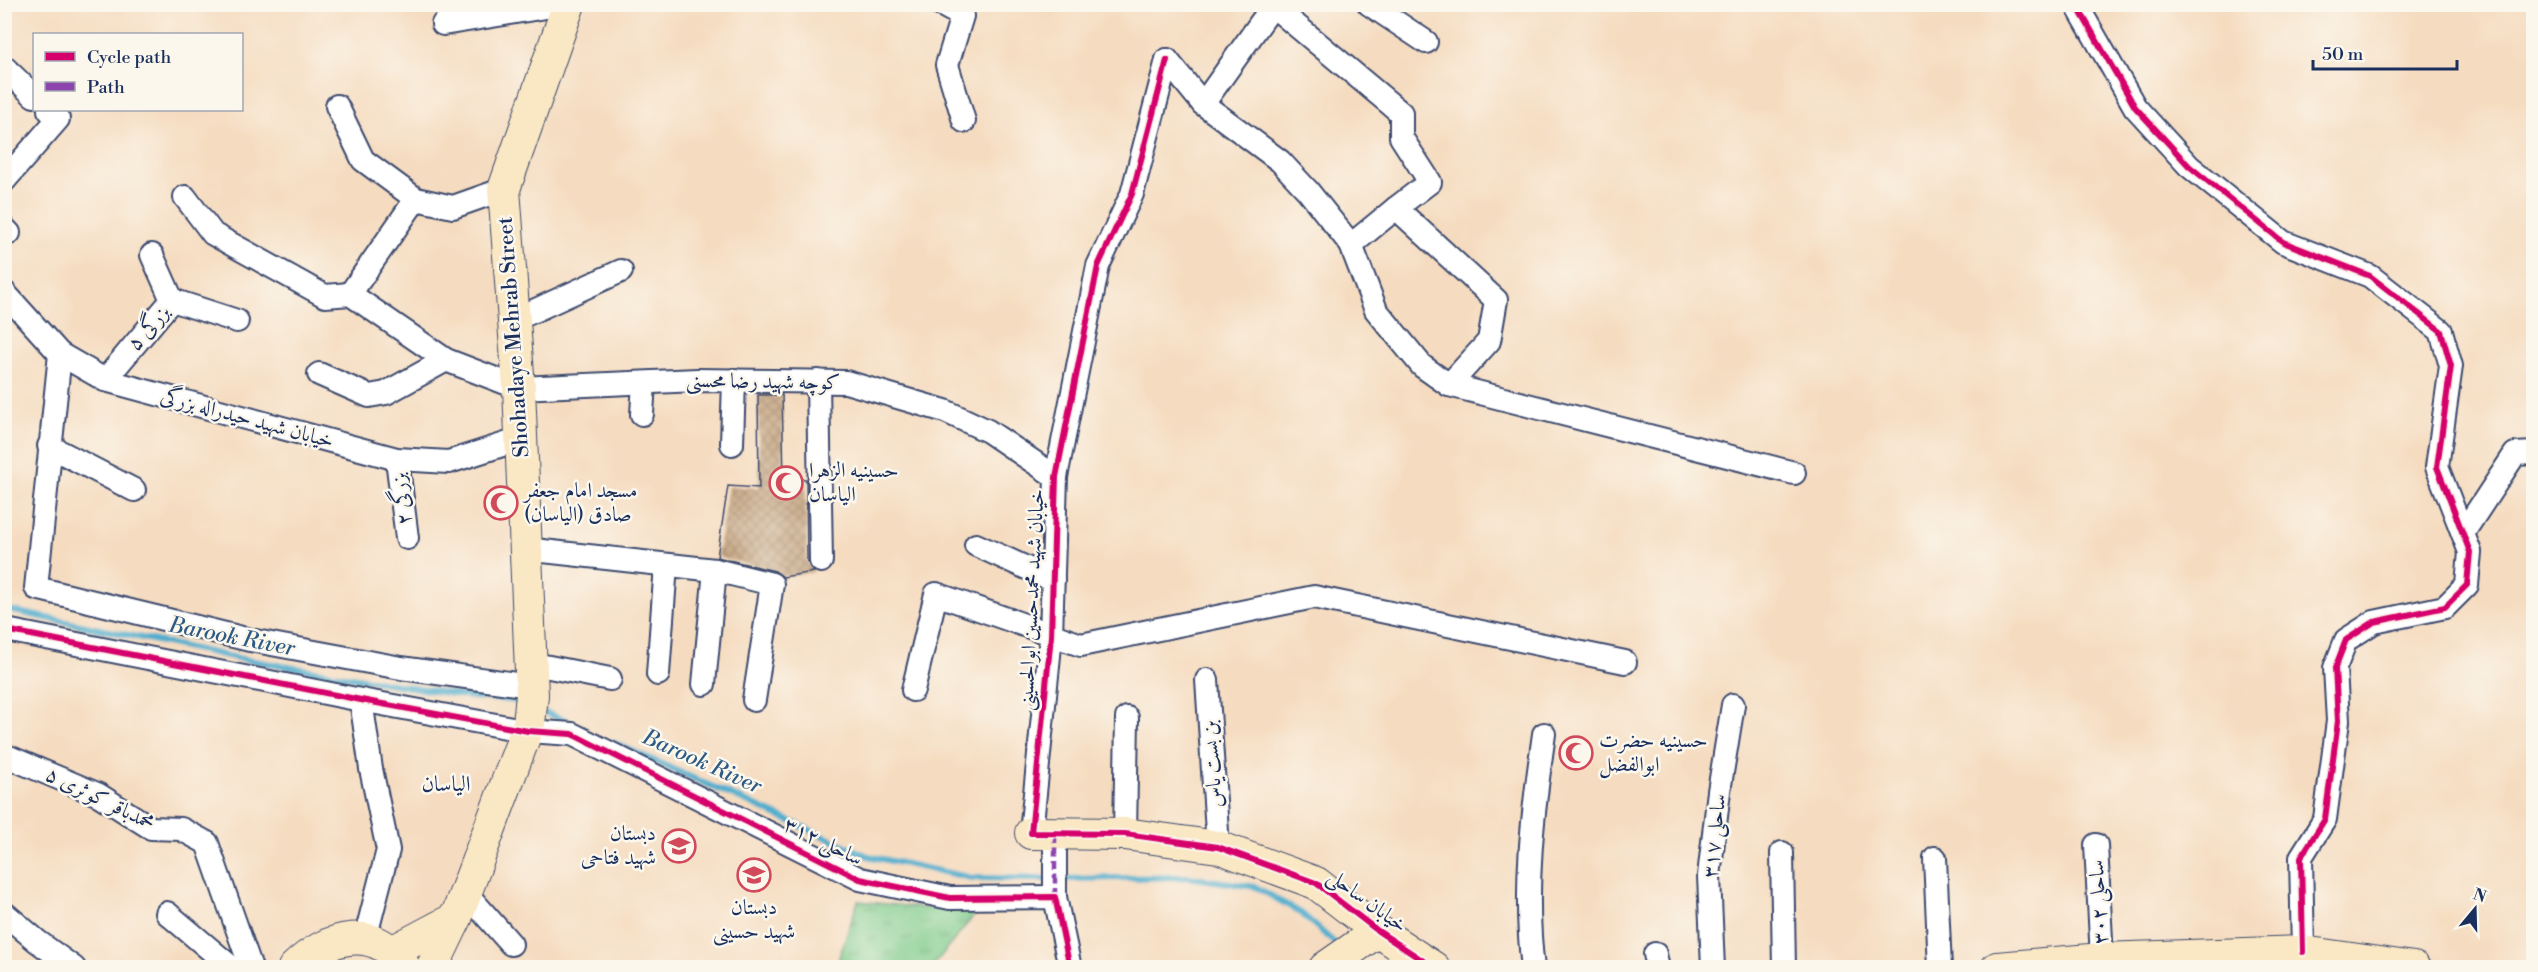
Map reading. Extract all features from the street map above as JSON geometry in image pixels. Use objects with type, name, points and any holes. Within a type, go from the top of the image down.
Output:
[{"type":"street","points":[[443,24],[564,4]]},
{"type":"street","name":"Shohadaye Mehrab Street","points":[[432,968],[461,905],[530,700],[519,388],[504,189],[568,4]]},
{"type":"street","points":[[940,4],[962,16],[947,65],[964,121]]},
{"type":"street","points":[[1369,4],[1426,42]]},
{"type":"street","points":[[2076,4],[2135,107],[2189,166],[2283,242],[2370,276],[2441,331],[2451,366],[2437,467],[2470,552],[2467,585],[2445,607],[2374,622],[2346,640],[2335,668],[2338,721],[2325,819],[2301,857],[2303,952]]},
{"type":"street","points":[[1351,245],[1430,182],[1401,137],[1401,113],[1274,5],[1203,104],[1280,161],[1308,191],[1351,245],[1376,310],[1422,366],[1449,385],[1794,473]]},
{"type":"street","name":"خیابان شهید محمدحسین ابوالحسینی","points":[[1055,897],[1043,834],[1056,477],[1098,266],[1132,194],[1167,60],[1203,104]]},
{"type":"street","points":[[4,67],[33,95]]},
{"type":"street","points":[[337,106],[363,160],[416,199],[453,207],[504,189]]},
{"type":"street","points":[[4,181],[58,118],[50,111]]},
{"type":"street","points":[[184,197],[213,234],[324,296],[350,294],[446,360],[519,388]]},
{"type":"street","points":[[350,294],[416,199]]},
{"type":"street","points":[[1396,208],[1496,300],[1489,341],[1449,385]]},
{"type":"street","points":[[152,255],[171,300]]},
{"type":"street","points":[[514,320],[621,271]]},
{"type":"street","name":"خیابان شهید حیدراله بزرگی","points":[[4,292],[60,354],[105,380],[397,459],[449,462],[521,439]]},
{"type":"street","name":"بزرگی ۵","points":[[105,380],[171,300],[237,321]]},
{"type":"street","points":[[60,354],[36,588],[250,640],[401,668],[530,700]]},
{"type":"street","points":[[318,374],[369,396],[387,393],[446,360]]},
{"type":"street","points":[[732,444],[734,380]]},
{"type":"street","name":"کوچه شهید رضا محسنی","points":[[519,388],[734,380],[846,382],[945,411],[988,431],[1056,477]]},
{"type":"street","points":[[818,381],[821,561]]},
{"type":"street","points":[[642,414],[644,383]]},
{"type":"street","points":[[49,446],[134,489]]},
{"type":"street","points":[[2463,533],[2515,454],[2534,453]]},
{"type":"street","name":"بزرگی ۲","points":[[397,459],[407,538]]},
{"type":"street","points":[[976,545],[1053,580]]},
{"type":"street","points":[[525,549],[714,570],[772,584],[754,700]]},
{"type":"street","points":[[658,674],[666,565]]},
{"type":"street","points":[[704,684],[714,570]]},
{"type":"street","points":[[913,690],[936,594],[1081,645],[1314,597],[1625,662]]},
{"type":"street","points":[[6,630],[361,700],[530,700],[610,680]]},
{"type":"street","name":"بن بست یاس","points":[[1207,680],[1218,848]]},
{"type":"street","points":[[361,700],[371,769],[388,850],[387,953]]},
{"type":"street","name":"ساحلی ۳۱۲","points":[[530,700],[572,734],[860,879],[950,898],[1055,897]]},
{"type":"street","name":"ساحلی ۳۱۷","points":[[1713,968],[1709,876],[1719,791],[1733,705]]},
{"type":"street","points":[[1125,834],[1127,717]]},
{"type":"street","points":[[1533,968],[1529,939],[1531,822],[1544,734]]},
{"type":"street","name":"محمدباقر کوثری ۵","points":[[4,755],[99,795],[151,828],[181,829],[207,843],[250,968]]},
{"type":"street","name":"خیابان ساحلی","points":[[1043,834],[1125,834],[1218,848],[1316,884],[1370,936],[1433,967]]},
{"type":"street","name":"ساحلی ۳۰۲","points":[[2096,845],[2102,959]]},
{"type":"street","points":[[1782,854],[1784,968]]},
{"type":"street","points":[[1935,858],[1940,968]]},
{"type":"street","points":[[1055,897],[1070,968]]},
{"type":"street","points":[[387,953],[461,905],[511,944]]},
{"type":"street","points":[[4,913],[74,968]]},
{"type":"street","points":[[167,913],[232,968]]},
{"type":"street","name":"خیابان ساحلی","points":[[1330,963],[1370,936]]},
{"type":"street","points":[[294,968],[312,952],[335,941],[351,937],[387,953]]},
{"type":"street","points":[[1997,968],[2102,959],[2303,952],[2414,968]]},
{"type":"green space","points":[[858,901],[976,913],[932,967],[836,967]]},
{"type":"building","name":"حسینیه الزهرا الیاسان","points":[[758,395],[782,395],[784,479],[806,479],[807,561],[814,572],[783,577],[775,571],[717,557],[728,486],[759,488]]},
{"type":"waterway","name":"Barook River","points":[[4,609],[242,659],[471,697],[511,700],[523,704]]},
{"type":"waterway","name":"Barook River","points":[[541,711],[576,725]]},
{"type":"waterway","name":"Barook River","points":[[612,742],[868,856],[972,878],[1049,879]]},
{"type":"waterway","name":"Barook River","points":[[1060,879],[1188,877],[1256,887],[1301,913],[1338,946]]},
{"type":"waterway","name":"Barook River","points":[[1352,959],[1361,968]]},
{"type":"marked path","points":[[1055,834],[1055,897]]},
{"type":"cycle path","points":[[2076,4],[2135,107],[2189,166],[2283,242],[2370,276],[2441,331],[2451,366],[2437,467],[2470,552],[2467,585],[2445,607],[2374,622],[2346,640],[2335,668],[2338,721],[2325,819],[2301,857],[2303,952]]},
{"type":"cycle path","points":[[1167,60],[1132,194],[1098,266],[1056,477],[1051,636],[1031,833],[1125,834],[1218,847],[1316,883],[1378,931],[1434,968]]},
{"type":"cycle path","points":[[6,630],[528,731],[572,734],[860,879],[950,898],[1055,897],[1070,968]]},
{"type":"place","name":"حسینیه الزهرا الیاسان","points":[[786,483]]},
{"type":"place","name":"مسجد امام جعفر صادق (الیاسان)","points":[[501,503]]},
{"type":"place","name":"حسینیه حضرت ابوالفضل","points":[[1576,753]]},
{"type":"place","name":"دبستان شهید فتاحی","points":[[679,846]]},
{"type":"place","name":"دبستان شهید حسینی","points":[[754,875]]},
{"type":"district","name":"الیاسان","points":[[446,784]]}]
